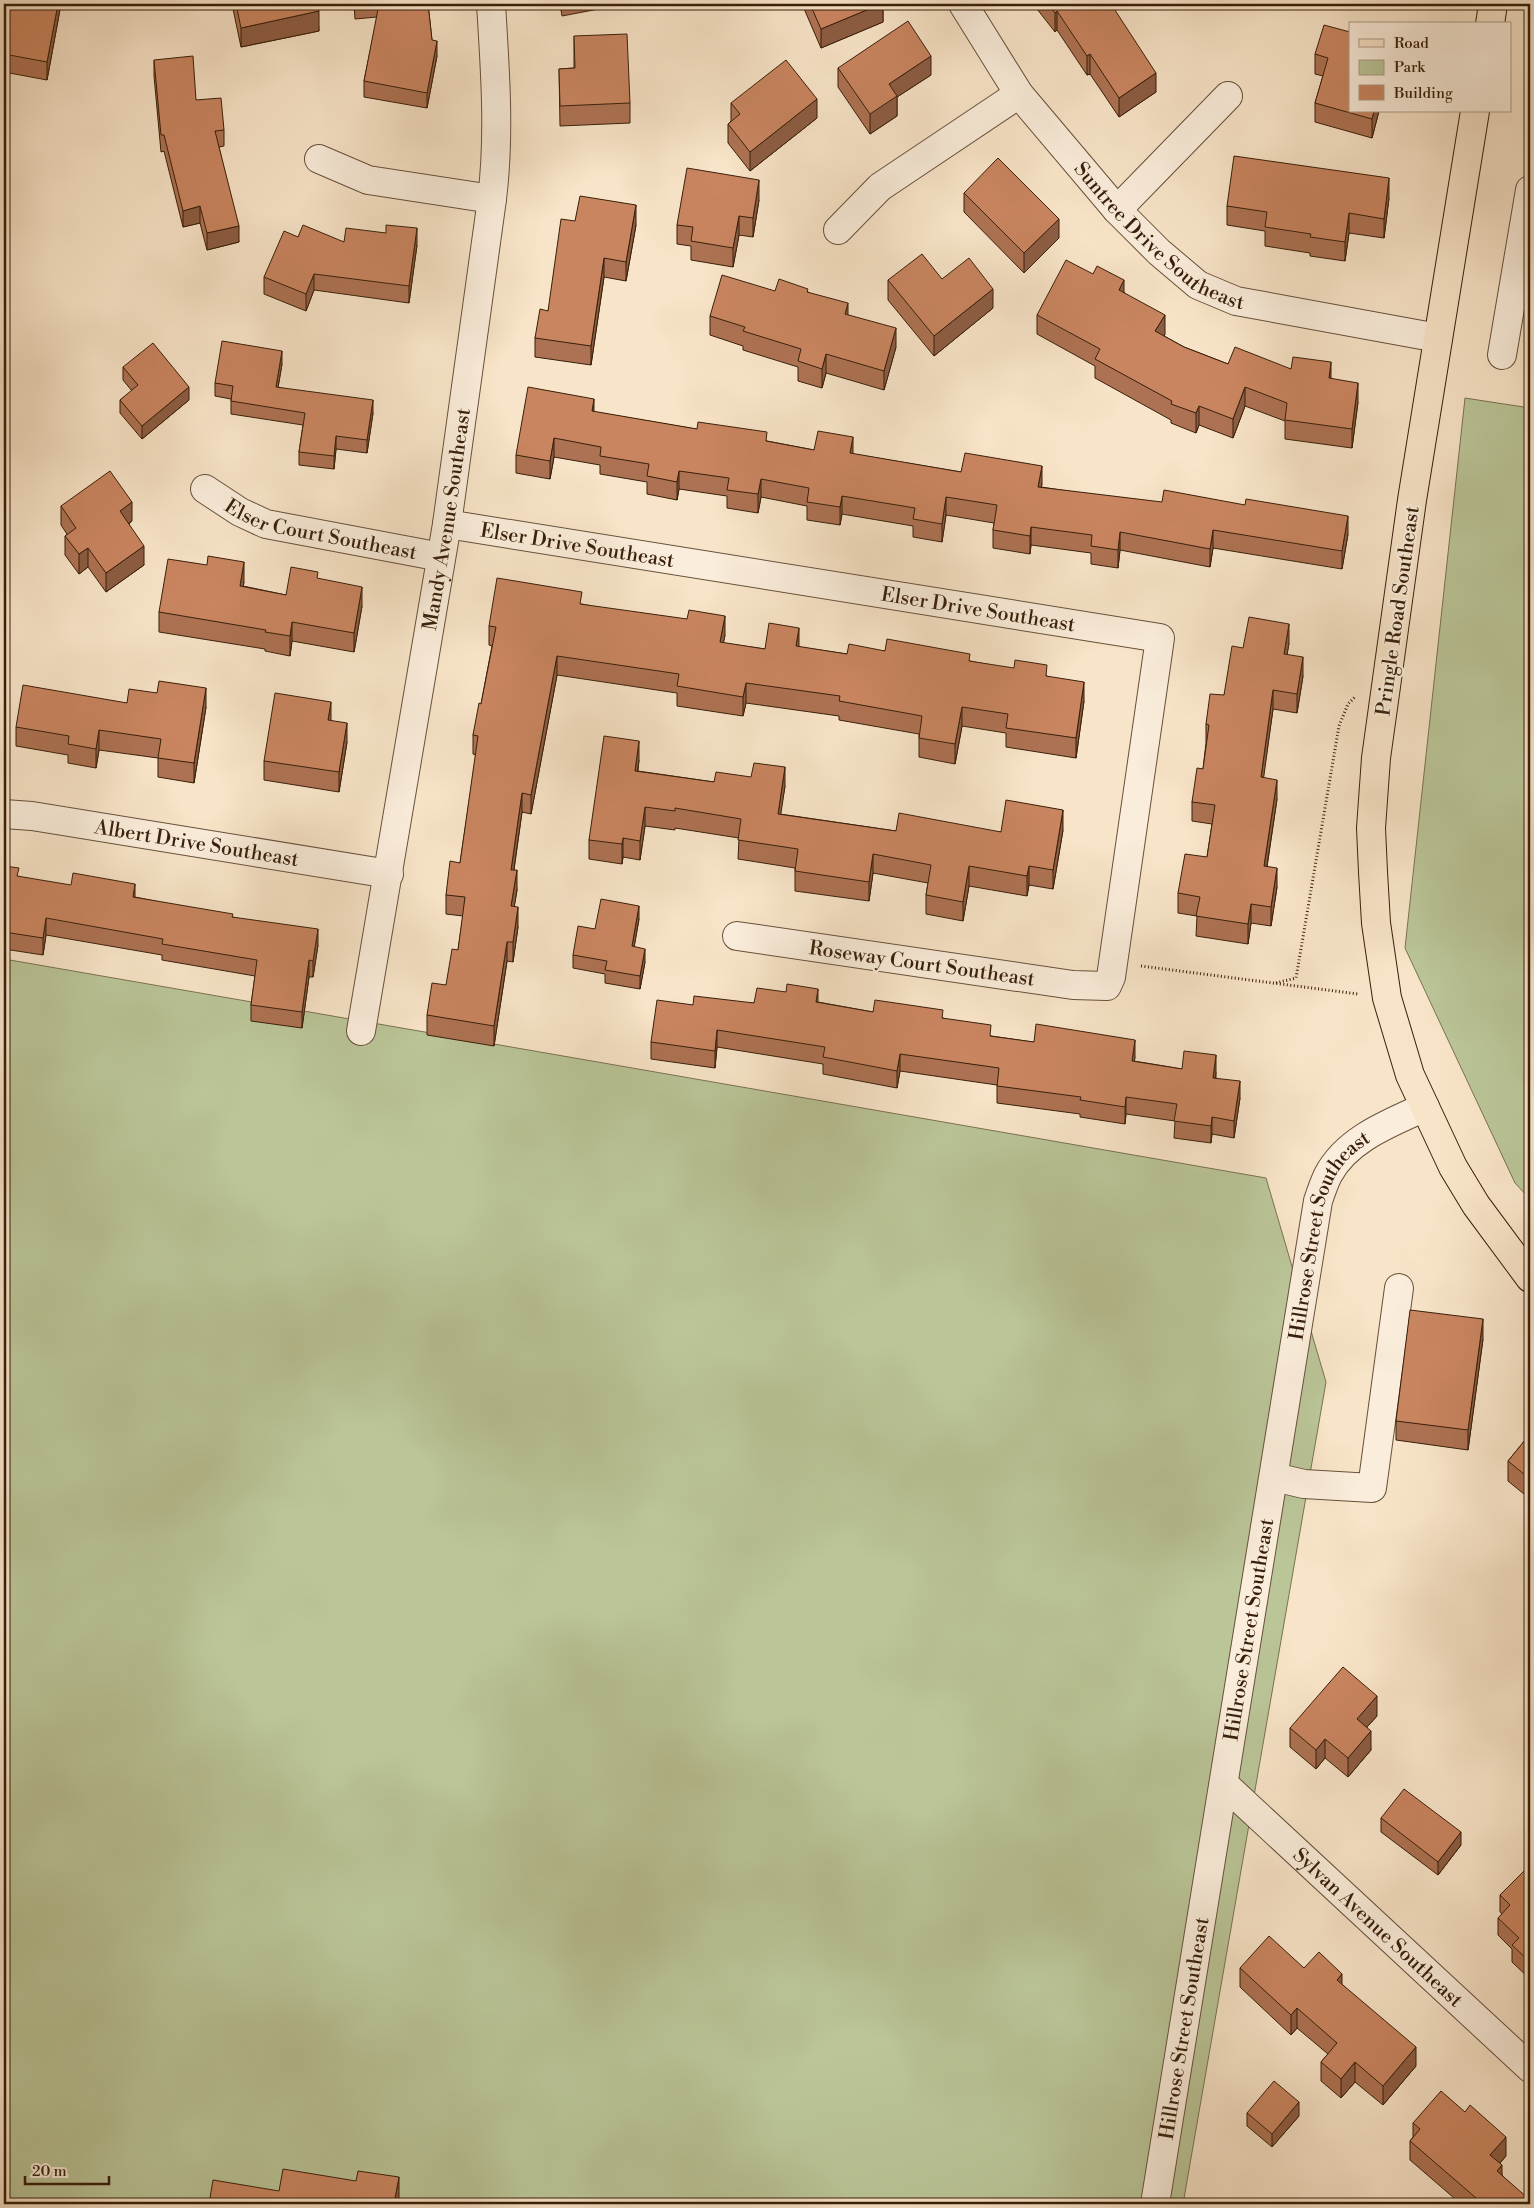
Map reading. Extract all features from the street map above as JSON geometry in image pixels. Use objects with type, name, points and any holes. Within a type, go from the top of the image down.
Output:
[{"type":"main road","points":[[1490,22],[1493,4]]},
{"type":"main road","name":"Pringle Road Southeast","points":[[1475,112],[1412,500],[1376,758],[1371,828],[1376,923],[1387,998],[1410,1075],[1453,1167],[1491,1227],[1530,1278]]},
{"type":"street","name":"Mandy Avenue Southeast","points":[[361,1031],[448,524],[497,161],[496,86],[491,4]]},
{"type":"street","name":"Suntree Drive Southeast","points":[[963,4],[1019,94],[1117,210],[1159,252],[1198,285],[1236,301],[1438,338]]},
{"type":"street","points":[[838,230],[880,187],[1019,94]]},
{"type":"street","points":[[1117,210],[1228,96]]},
{"type":"street","points":[[319,159],[368,180],[492,199]]},
{"type":"street","points":[[1502,355],[1530,190]]},
{"type":"street","name":"Elser Court Southeast","points":[[205,489],[240,512],[266,524],[441,557]]},
{"type":"street","name":"Elser Drive Southeast","points":[[448,524],[1160,638],[1110,974]]},
{"type":"street","name":"Albert Drive Southeast","points":[[4,814],[32,816],[389,874]]},
{"type":"street","name":"Roseway Court Southeast","points":[[737,936],[1072,985],[1110,974]]},
{"type":"street","name":"Hillrose Street Southeast","points":[[1155,2204],[1225,1785],[1318,1201],[1328,1175],[1340,1158],[1355,1144],[1387,1125],[1425,1107]]},
{"type":"street","points":[[1274,1477],[1304,1484],[1372,1488],[1399,1288]]},
{"type":"street","name":"Sylvan Avenue Southeast","points":[[1225,1785],[1530,2068]]},
{"type":"path","points":[[1276,983],[1296,978],[1339,726],[1348,704],[1390,663]]},
{"type":"path","points":[[1110,974],[1276,983],[1387,998]]},
{"type":"green space","points":[[1465,398],[1530,408],[1530,1199],[1515,1183],[1405,948]]},
{"type":"green space","points":[[4,959],[1266,1178],[1326,1382],[1183,2204],[4,2204]]},
{"type":"building","points":[[6,4],[58,4],[47,62],[4,54],[4,15]]},
{"type":"building","points":[[236,4],[317,4],[319,11],[241,28]]},
{"type":"building","points":[[379,4],[428,4],[432,40],[437,41],[427,93],[364,81]]},
{"type":"building","points":[[810,4],[881,4],[821,29]]},
{"type":"building","points":[[1048,4],[1111,4],[1156,73],[1119,98],[1090,54],[1087,56],[1057,11],[1055,13]]},
{"type":"building","points":[[908,21],[931,56],[889,84],[897,96],[870,114],[838,68]]},
{"type":"building","points":[[1324,25],[1349,32],[1349,112],[1374,112],[1372,119],[1315,103],[1328,58],[1315,54]]},
{"type":"building","points":[[627,34],[630,103],[560,106],[559,69],[575,68],[574,36]]},
{"type":"building","points":[[193,56],[196,100],[221,98],[224,130],[215,131],[239,226],[207,233],[200,206],[183,211],[164,135],[161,135],[154,60]]},
{"type":"building","points":[[786,60],[817,99],[750,152],[728,124],[740,114],[731,103]]},
{"type":"building","points":[[1234,156],[1389,178],[1384,219],[1349,213],[1345,242],[1310,237],[1311,234],[1265,227],[1267,212],[1227,206]]},
{"type":"building","points":[[998,158],[1059,219],[1024,253],[964,193]]},
{"type":"building","points":[[687,168],[759,180],[753,218],[739,216],[733,248],[691,241],[693,227],[677,225]]},
{"type":"building","points":[[580,196],[636,205],[626,262],[604,258],[591,346],[535,338],[540,309],[548,311],[561,219],[575,221]]},
{"type":"building","points":[[303,225],[344,242],[346,228],[386,233],[386,225],[417,228],[409,286],[314,274],[306,294],[264,277],[284,231],[298,237]]},
{"type":"building","points":[[922,254],[942,279],[969,258],[993,289],[934,336],[888,280]]},
{"type":"building","points":[[1066,260],[1093,274],[1097,266],[1124,280],[1119,290],[1165,315],[1155,331],[1184,347],[1228,364],[1235,347],[1291,369],[1293,357],[1331,362],[1329,378],[1358,383],[1352,429],[1285,420],[1287,403],[1245,387],[1233,419],[1199,406],[1196,413],[1171,404],[1172,401],[1095,359],[1100,349],[1037,315]]},
{"type":"building","points":[[722,275],[775,291],[779,279],[808,289],[807,292],[848,303],[845,314],[896,328],[884,371],[826,354],[822,369],[798,361],[801,349],[743,331],[745,327],[710,316]]},
{"type":"building","points":[[222,341],[282,351],[276,387],[373,400],[367,440],[336,436],[334,456],[299,452],[305,413],[231,401],[233,386],[215,383]]},
{"type":"building","points":[[153,343],[189,387],[142,426],[120,400],[138,385],[123,367]]},
{"type":"building","points":[[528,387],[594,399],[592,411],[697,429],[698,422],[767,432],[766,441],[814,450],[818,431],[853,437],[850,453],[961,472],[965,453],[1042,466],[1038,487],[1162,502],[1164,490],[1245,505],[1246,499],[1348,516],[1342,551],[1213,530],[1210,549],[1120,532],[1118,550],[1091,546],[1092,535],[1031,527],[1030,536],[993,530],[997,505],[946,497],[942,524],[913,519],[915,508],[842,496],[840,507],[807,502],[809,488],[761,479],[758,494],[727,490],[729,478],[679,471],[677,482],[647,476],[649,464],[600,456],[601,447],[554,438],[550,461],[516,455]]},
{"type":"building","points":[[110,471],[132,502],[120,511],[144,546],[106,573],[88,548],[79,554],[65,536],[76,528],[61,506]]},
{"type":"building","points":[[208,556],[244,562],[240,586],[286,595],[291,567],[318,572],[317,578],[362,587],[354,633],[292,622],[290,636],[265,632],[266,630],[159,612],[168,559],[207,565]]},
{"type":"building","points":[[497,578],[582,592],[580,604],[687,619],[689,610],[725,616],[720,642],[765,649],[769,623],[799,628],[796,646],[847,654],[849,644],[885,651],[887,639],[970,654],[969,661],[1014,668],[1015,660],[1047,665],[1046,676],[1084,682],[1076,738],[1006,728],[1008,714],[962,707],[955,744],[919,738],[922,716],[839,701],[840,696],[746,683],[743,697],[677,686],[679,674],[557,656],[531,795],[522,793],[511,870],[517,870],[511,906],[518,907],[513,942],[507,942],[494,1026],[427,1015],[432,983],[446,985],[452,949],[458,950],[465,897],[446,895],[450,861],[460,863],[478,736],[473,735],[496,627],[489,626]]},
{"type":"building","points":[[1249,617],[1289,624],[1284,654],[1303,657],[1297,694],[1273,690],[1261,777],[1277,780],[1264,866],[1277,868],[1271,907],[1251,904],[1248,924],[1196,916],[1200,897],[1178,893],[1185,854],[1207,857],[1215,805],[1192,802],[1197,768],[1203,769],[1209,725],[1206,724],[1210,694],[1224,695],[1232,646],[1243,648]]},
{"type":"building","points":[[159,681],[206,688],[194,763],[158,758],[161,739],[99,730],[96,749],[68,744],[69,736],[16,727],[23,685],[127,703],[129,689],[157,693]]},
{"type":"building","points":[[275,693],[331,702],[328,720],[347,723],[339,772],[264,761]]},
{"type":"building","points":[[604,736],[639,741],[635,771],[714,782],[716,772],[751,777],[754,763],[785,767],[778,814],[896,831],[899,813],[1001,832],[1006,800],[1063,810],[1053,870],[1029,866],[1027,876],[969,866],[963,902],[926,895],[931,865],[873,854],[869,882],[795,871],[798,849],[738,840],[741,819],[675,808],[675,811],[645,807],[640,841],[623,838],[622,844],[589,840]]},
{"type":"building","points":[[4,866],[19,868],[17,876],[71,885],[73,873],[135,884],[133,897],[233,914],[232,917],[318,929],[313,961],[309,960],[302,1012],[251,1005],[257,960],[162,944],[163,939],[46,918],[43,938],[4,932]]},
{"type":"building","points":[[601,899],[639,906],[632,946],[645,949],[640,976],[605,970],[607,961],[573,955],[578,926],[595,929]]},
{"type":"building","points":[[787,984],[818,989],[816,1002],[873,1012],[875,1000],[943,1010],[942,1018],[991,1025],[990,1036],[1034,1042],[1036,1024],[1135,1040],[1132,1061],[1182,1069],[1184,1051],[1216,1055],[1213,1078],[1240,1081],[1234,1121],[1212,1117],[1211,1126],[1174,1121],[1177,1104],[1126,1097],[1125,1107],[1080,1100],[1081,1097],[997,1086],[999,1068],[900,1054],[897,1071],[823,1057],[825,1047],[717,1030],[715,1051],[651,1042],[657,1000],[693,1005],[694,996],[754,1003],[757,988],[786,992]]},
{"type":"building","points":[[1410,1310],[1483,1319],[1468,1430],[1396,1421]]},
{"type":"building","points":[[1530,1434],[1530,1479],[1508,1461]]},
{"type":"building","points":[[1343,1667],[1377,1696],[1357,1719],[1371,1731],[1348,1758],[1325,1739],[1316,1750],[1290,1728]]},
{"type":"building","points":[[1404,1789],[1461,1832],[1438,1862],[1381,1818]]},
{"type":"building","points":[[1527,1868],[1530,1872],[1530,1962],[1512,1945],[1519,1938],[1498,1918],[1510,1905],[1500,1895]]},
{"type":"building","points":[[1269,1936],[1304,1968],[1319,1952],[1342,1974],[1337,1980],[1416,2047],[1383,2086],[1355,2062],[1341,2079],[1321,2062],[1337,2043],[1297,2008],[1291,2015],[1240,1968]]},
{"type":"building","points":[[1274,2081],[1299,2102],[1272,2134],[1247,2113]]},
{"type":"building","points":[[1441,2091],[1465,2112],[1470,2105],[1506,2137],[1490,2155],[1502,2165],[1497,2171],[1530,2200],[1530,2204],[1483,2204],[1410,2141],[1420,2129],[1413,2123]]},
{"type":"building","points":[[283,2169],[356,2181],[358,2171],[399,2177],[394,2204],[209,2204],[213,2180],[279,2191]]}]
